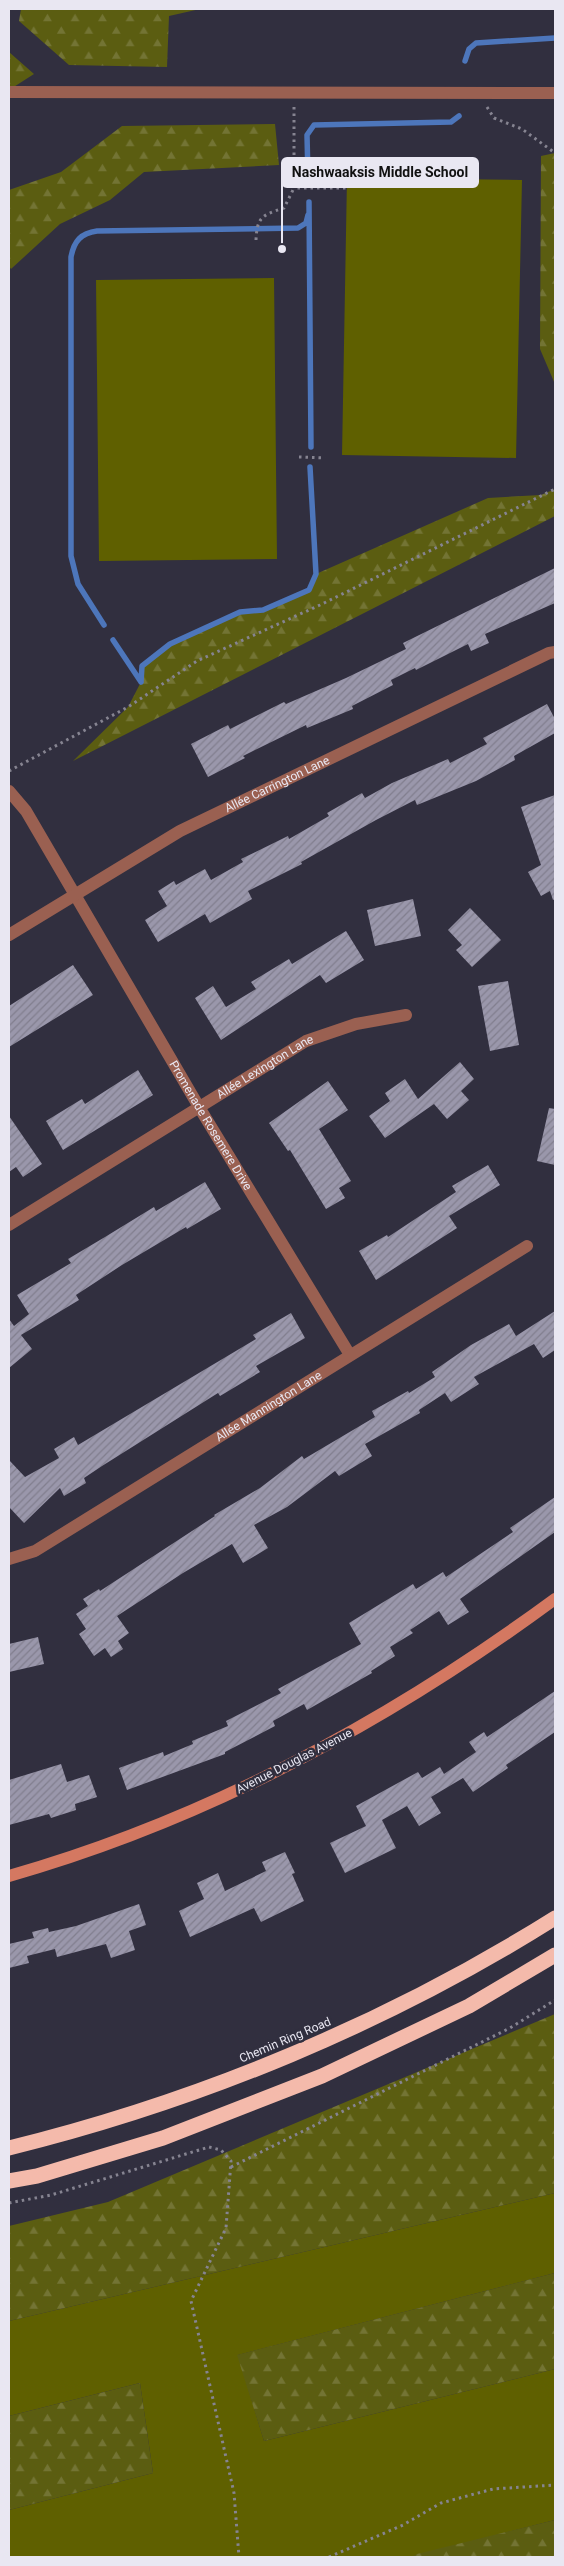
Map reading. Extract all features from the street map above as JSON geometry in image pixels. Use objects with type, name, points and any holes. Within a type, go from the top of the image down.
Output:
[{"type":"highway","name":"Chemin Ring Road","points":[[9,2148],[135,2113],[234,2077],[342,2032],[453,1978],[555,1918]]},
{"type":"highway","points":[[9,2181],[37,2176],[163,2138],[322,2076],[469,2006],[555,1955]]},
{"type":"street","points":[[9,92],[555,93]]},
{"type":"street","name":"Allée Carrington Lane","points":[[9,935],[180,831],[549,653],[555,652]]},
{"type":"street","name":"Promenade Rosemere Drive","points":[[9,791],[26,811],[199,1107],[350,1355]]},
{"type":"street","name":"Allée Lexington Lane","points":[[9,1226],[306,1041],[356,1024],[406,1015]]},
{"type":"street","name":"Allée Mannington Lane","points":[[9,1559],[34,1552],[527,1246]]},
{"type":"street","name":"Avenue Douglas Avenue","points":[[9,1876],[123,1839],[275,1773],[350,1734],[427,1688],[499,1640],[555,1599]]},
{"type":"path","points":[[256,238],[257,223],[266,213],[284,208],[294,188],[294,102]]},
{"type":"path","points":[[486,105],[489,114],[494,118],[522,128],[555,153]]},
{"type":"path","points":[[294,188],[347,188]]},
{"type":"path","points":[[299,457],[325,458]]},
{"type":"path","points":[[9,772],[128,707],[197,661],[320,605],[555,489]]},
{"type":"path","points":[[230,2167],[510,2028],[555,2000]]},
{"type":"path","points":[[9,2203],[51,2195],[210,2147],[221,2150],[231,2161],[226,2228],[191,2301],[234,2493],[239,2557]]},
{"type":"path","points":[[330,2557],[403,2525],[441,2503],[494,2489],[555,2485]]},
{"type":"shaded area","points":[[347,178],[522,180],[516,458],[342,455]]},
{"type":"shaded area","points":[[274,278],[277,559],[99,561],[96,280]]},
{"type":"shaded area","points":[[555,2193],[555,2273],[238,2355],[264,2441],[555,2369],[555,2520],[410,2557],[9,2557],[9,2510],[153,2473],[140,2383],[9,2416],[9,2321]]},
{"type":"green space","points":[[21,9],[200,9],[169,16],[167,67],[69,65],[19,21]]},
{"type":"green space","points":[[9,52],[34,74],[9,90]]},
{"type":"green space","points":[[275,124],[279,165],[144,172],[110,200],[60,224],[11,269],[9,266],[9,190],[61,172],[122,126]]},
{"type":"green space","points":[[555,153],[555,384],[540,349],[541,156]]},
{"type":"green space","points":[[555,489],[555,516],[73,761],[128,707],[141,682],[142,666],[170,644],[240,612],[263,610],[309,590],[316,574],[488,498],[541,495]]},
{"type":"green space","points":[[555,2014],[555,2193],[9,2321],[9,2226],[108,2202]]},
{"type":"green space","points":[[555,2273],[555,2369],[264,2441],[237,2355]]},
{"type":"green space","points":[[140,2383],[153,2473],[9,2510],[9,2416]]},
{"type":"green space","points":[[555,2520],[555,2557],[410,2557],[417,2554]]},
{"type":"building","points":[[555,568],[555,603],[485,634],[489,643],[471,651],[468,644],[416,670],[415,668],[391,680],[393,685],[352,706],[353,709],[307,728],[306,725],[243,756],[245,758],[208,777],[191,744],[228,725],[230,729],[284,702],[286,704],[346,678],[406,649],[403,643]]},
{"type":"building","points":[[547,704],[555,719],[555,733],[514,756],[515,760],[476,781],[417,805],[415,800],[376,820],[301,862],[302,864],[248,891],[252,899],[210,923],[205,914],[158,942],[145,920],[167,906],[158,891],[174,881],[176,885],[205,869],[211,880],[243,862],[241,859],[288,836],[289,839],[329,816],[327,813],[362,793],[365,798],[392,783],[448,759],[450,763],[487,744],[483,738]]},
{"type":"building","points":[[555,795],[555,899],[553,900],[550,891],[541,896],[528,872],[541,865],[521,807]]},
{"type":"building","points":[[413,899],[421,936],[375,946],[367,910]]},
{"type":"building","points":[[470,908],[501,940],[472,967],[456,950],[462,945],[448,930]]},
{"type":"building","points":[[346,931],[364,960],[326,983],[320,975],[221,1040],[195,998],[213,986],[226,1007],[256,989],[251,982],[289,959],[292,964]]},
{"type":"building","points":[[73,965],[93,995],[9,1047],[9,1006]]},
{"type":"building","points":[[508,981],[519,1045],[490,1051],[478,986]]},
{"type":"building","points":[[460,1062],[474,1079],[461,1091],[469,1100],[447,1119],[434,1104],[385,1138],[369,1116],[390,1101],[385,1093],[405,1079],[418,1099]]},
{"type":"building","points":[[138,1070],[153,1095],[63,1150],[46,1121],[82,1099],[85,1104]]},
{"type":"building","points":[[328,1081],[348,1110],[319,1129],[351,1181],[339,1188],[345,1198],[326,1209],[290,1150],[288,1151],[269,1123]]},
{"type":"building","points":[[549,1108],[555,1109],[555,1165],[537,1161]]},
{"type":"building","points":[[9,1116],[42,1164],[23,1177],[16,1167],[9,1172]]},
{"type":"building","points":[[488,1165],[500,1185],[449,1216],[457,1228],[376,1280],[359,1251],[387,1235],[388,1237],[456,1192],[452,1186]]},
{"type":"building","points":[[205,1182],[221,1209],[187,1229],[186,1227],[122,1265],[76,1295],[79,1300],[21,1335],[32,1349],[9,1368],[9,1319],[14,1326],[29,1314],[17,1295],[71,1263],[68,1259],[154,1207],[156,1211]]},
{"type":"building","points":[[555,1311],[555,1350],[543,1358],[534,1344],[474,1377],[479,1384],[451,1402],[445,1393],[419,1410],[420,1413],[365,1444],[372,1456],[339,1476],[335,1471],[287,1507],[254,1525],[268,1548],[243,1563],[232,1544],[183,1573],[117,1616],[129,1633],[118,1641],[123,1649],[111,1657],[105,1648],[94,1656],[79,1634],[86,1629],[76,1614],[88,1606],[83,1599],[99,1589],[100,1591],[214,1515],[260,1488],[302,1456],[304,1459],[375,1417],[372,1411],[408,1391],[409,1393],[435,1377],[432,1372],[471,1345],[509,1324],[516,1336]]},
{"type":"building","points":[[291,1313],[305,1338],[256,1366],[260,1372],[220,1396],[218,1393],[102,1466],[84,1478],[86,1483],[64,1496],[60,1488],[24,1523],[9,1507],[9,1460],[25,1477],[59,1458],[54,1449],[74,1437],[78,1445],[256,1339],[253,1335]]},
{"type":"building","points":[[555,1497],[555,1532],[460,1599],[469,1612],[448,1625],[439,1611],[410,1630],[413,1633],[390,1647],[395,1656],[371,1671],[372,1673],[307,1710],[304,1704],[273,1721],[275,1726],[225,1752],[225,1754],[127,1790],[119,1768],[163,1752],[164,1756],[193,1744],[192,1741],[228,1726],[226,1721],[281,1693],[278,1689],[361,1644],[349,1623],[413,1584],[416,1589],[443,1572],[446,1577],[513,1532],[510,1528]]},
{"type":"building","points":[[38,1637],[44,1664],[9,1672],[9,1644]]},
{"type":"building","points":[[555,1691],[555,1732],[506,1765],[508,1768],[473,1792],[463,1778],[431,1797],[441,1813],[419,1826],[407,1806],[382,1820],[396,1848],[345,1873],[330,1843],[366,1826],[356,1806],[418,1772],[422,1778],[440,1767],[444,1774],[476,1752],[469,1742],[484,1732],[487,1737]]},
{"type":"building","points":[[61,1764],[67,1782],[89,1775],[97,1797],[75,1804],[76,1810],[51,1818],[49,1814],[9,1825],[9,1780]]},
{"type":"building","points":[[285,1852],[295,1873],[292,1874],[304,1901],[261,1922],[254,1908],[190,1937],[179,1911],[204,1899],[197,1883],[218,1873],[225,1891],[266,1871],[262,1862]]},
{"type":"building","points":[[139,1904],[146,1925],[129,1931],[135,1950],[111,1958],[106,1944],[57,1957],[55,1949],[27,1956],[29,1963],[9,1968],[9,1944],[34,1938],[32,1932],[48,1928],[49,1932],[76,1926]]},
{"type":"waterway","points":[[465,61],[469,49],[476,43],[555,38]]},
{"type":"waterway","points":[[308,178],[307,135],[314,125],[451,122],[459,116]]},
{"type":"waterway","points":[[309,202],[311,447]]},
{"type":"waterway","points":[[104,625],[78,584],[71,556],[71,257],[74,246],[83,236],[97,231],[298,228],[306,223],[308,215]]},
{"type":"waterway","points":[[141,682],[142,666],[170,644],[240,612],[263,610],[309,590],[316,574],[310,467]]},
{"type":"waterway","points":[[113,640],[141,682]]},
{"type":"place","name":"Nashwaaksis Middle School","points":[[282,249]]}]
